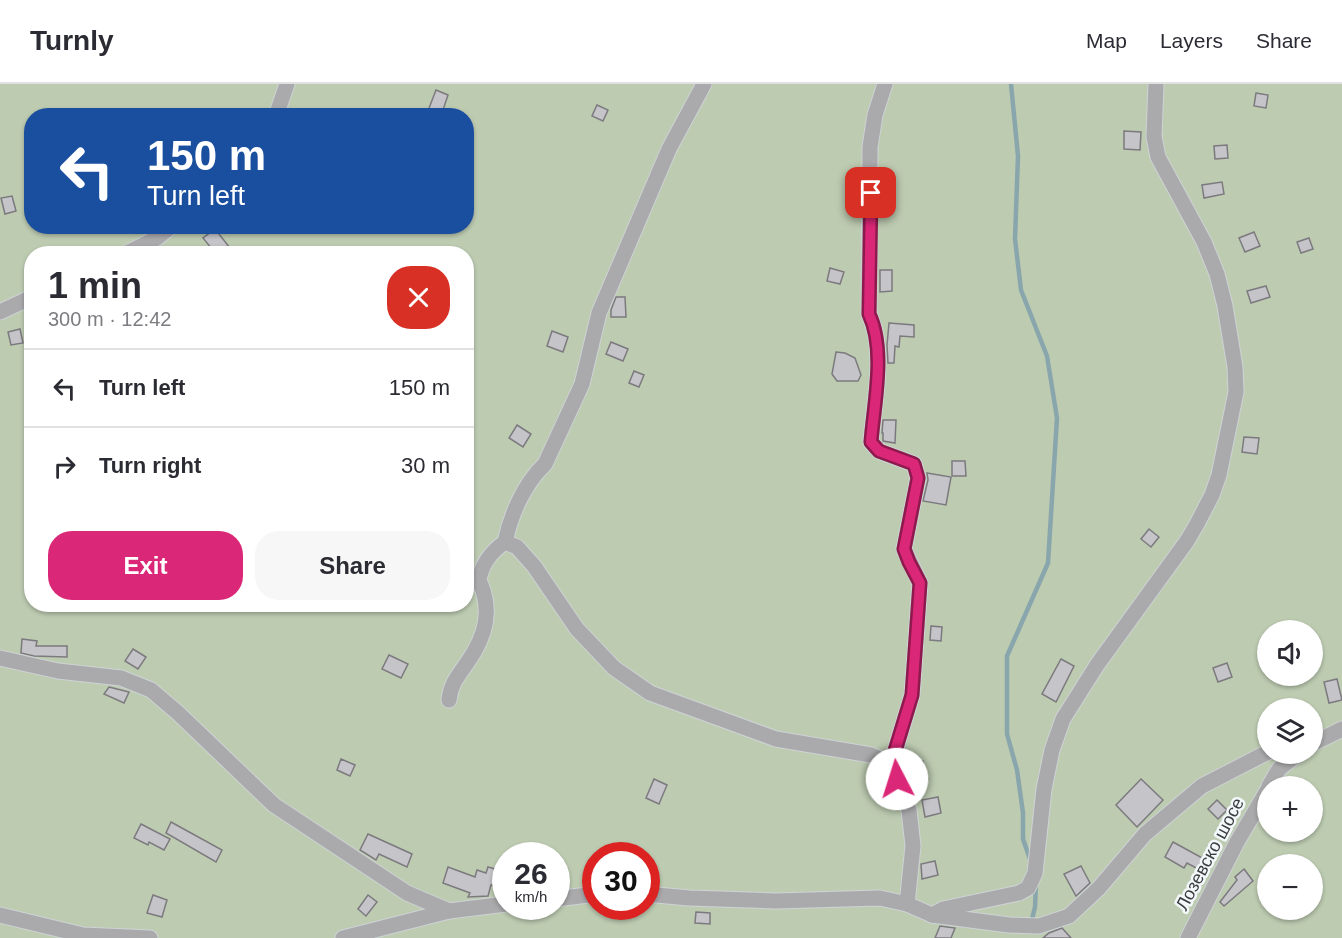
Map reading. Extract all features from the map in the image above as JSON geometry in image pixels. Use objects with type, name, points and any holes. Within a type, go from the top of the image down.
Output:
[{"type":"street","points":[[474,579],[494,550],[505,542],[510,518],[536,473],[545,464],[582,384],[599,313],[669,149],[704,84]]},
{"type":"street","points":[[885,84],[875,115],[870,147],[869,314],[874,324],[878,368],[871,442],[879,451],[914,464],[918,478],[904,549],[920,583],[912,695],[891,764],[909,810],[913,846],[907,904]]},
{"type":"street","points":[[932,915],[943,909],[1019,893],[1028,888],[1035,873],[1044,789],[1052,750],[1063,718],[1097,665],[1187,541],[1212,495],[1219,475],[1236,392],[1235,367],[1226,306],[1204,242],[1158,157],[1154,137],[1156,84]]},
{"type":"street","points":[[280,108],[292,85]]},
{"type":"street","points":[[141,246],[162,234]]},
{"type":"street","points":[[0,312],[24,301]]},
{"type":"street","points":[[505,542],[517,547],[534,566],[577,629],[614,668],[650,693],[776,739],[871,755],[891,764]]},
{"type":"street","points":[[449,700],[450,687],[476,651],[486,624],[486,596],[474,582]]},
{"type":"street","points":[[0,658],[58,671],[121,678],[151,690],[274,805],[407,893],[449,911]]},
{"type":"street","points":[[1323,737],[1342,729]]},
{"type":"street","points":[[660,895],[776,901],[880,898],[907,904],[932,915],[1009,925],[1039,926],[1069,916],[1100,888],[1145,834],[1202,786],[1257,758]]},
{"type":"street","name":"Лозевско шосе","points":[[1275,776],[1286,764]]},
{"type":"street","name":"Лозевско шосе","points":[[1188,938],[1257,807]]},
{"type":"street","points":[[343,938],[449,911],[492,906]]},
{"type":"street","points":[[0,915],[83,935],[150,938]]},
{"type":"green space","points":[[0,84],[1342,84],[1342,938],[0,938]]},
{"type":"building","points":[[436,90],[448,95],[444,108],[429,108]]},
{"type":"building","points":[[1256,93],[1268,95],[1266,108],[1254,106]]},
{"type":"building","points":[[597,105],[608,110],[603,121],[592,116]]},
{"type":"building","points":[[1124,131],[1141,132],[1140,150],[1124,149]]},
{"type":"building","points":[[1227,145],[1228,158],[1215,159],[1214,146]]},
{"type":"building","points":[[1222,182],[1224,194],[1204,198],[1202,185]]},
{"type":"building","points":[[12,196],[16,211],[5,214],[1,198]]},
{"type":"building","points":[[1254,232],[1260,246],[1245,252],[1239,238]]},
{"type":"building","points":[[208,234],[219,234],[228,246],[210,246],[203,238]]},
{"type":"building","points":[[1309,238],[1313,249],[1301,253],[1297,242]]},
{"type":"building","points":[[830,268],[844,272],[840,284],[827,281]]},
{"type":"building","points":[[880,270],[892,270],[892,291],[880,292]]},
{"type":"building","points":[[1266,286],[1270,297],[1251,303],[1247,291]]},
{"type":"building","points":[[616,297],[625,297],[626,317],[611,317]]},
{"type":"building","points":[[889,323],[914,325],[914,337],[900,336],[899,347],[895,346],[894,363],[888,363]]},
{"type":"building","points":[[20,329],[23,343],[11,345],[8,332]]},
{"type":"building","points":[[552,331],[568,337],[563,352],[547,346]]},
{"type":"building","points":[[611,342],[628,349],[623,361],[606,354]]},
{"type":"building","points":[[836,352],[855,358],[861,375],[858,381],[837,381],[832,374]]},
{"type":"building","points":[[634,371],[644,375],[639,387],[629,383]]},
{"type":"building","points":[[883,420],[896,420],[895,443],[883,441]]},
{"type":"building","points":[[517,425],[531,434],[523,447],[509,438]]},
{"type":"building","points":[[1244,437],[1259,438],[1257,454],[1242,452]]},
{"type":"building","points":[[952,461],[965,461],[966,476],[952,476]]},
{"type":"building","points":[[927,473],[951,477],[946,505],[923,501],[928,480]]},
{"type":"building","points":[[1149,529],[1159,537],[1151,547],[1141,539]]},
{"type":"building","points":[[931,626],[942,627],[941,641],[930,640]]},
{"type":"building","points":[[22,639],[37,641],[36,646],[67,646],[67,657],[34,656],[21,653]]},
{"type":"building","points":[[133,649],[146,657],[138,669],[125,661]]},
{"type":"building","points":[[389,655],[408,664],[401,678],[382,669]]},
{"type":"building","points":[[1061,659],[1074,666],[1056,702],[1042,694]]},
{"type":"building","points":[[1227,663],[1232,677],[1218,682],[1213,668]]},
{"type":"building","points":[[1337,679],[1342,700],[1329,703],[1324,682]]},
{"type":"building","points":[[109,687],[129,692],[124,703],[104,694]]},
{"type":"building","points":[[341,759],[355,765],[350,776],[337,770]]},
{"type":"building","points":[[923,761],[927,780],[911,784],[907,764]]},
{"type":"building","points":[[654,779],[667,785],[659,804],[646,798]]},
{"type":"building","points":[[1141,779],[1163,800],[1137,827],[1116,805]]},
{"type":"building","points":[[938,797],[941,813],[925,817],[922,800]]},
{"type":"building","points":[[1217,800],[1227,810],[1218,819],[1208,809]]},
{"type":"building","points":[[171,822],[222,850],[216,862],[166,833]]},
{"type":"building","points":[[141,824],[170,839],[164,850],[149,842],[148,845],[134,838]]},
{"type":"building","points":[[368,834],[412,854],[407,867],[379,854],[376,860],[360,850]]},
{"type":"building","points":[[1173,842],[1206,860],[1200,870],[1187,863],[1184,868],[1165,857]]},
{"type":"building","points":[[935,861],[938,875],[922,879],[921,864]]},
{"type":"building","points":[[1081,866],[1090,883],[1076,896],[1064,874]]},
{"type":"building","points":[[448,867],[475,877],[477,870],[486,873],[488,867],[492,868],[492,885],[488,896],[468,897],[470,893],[443,883]]},
{"type":"building","points":[[1244,869],[1253,881],[1224,906],[1220,902],[1237,880],[1235,877]]},
{"type":"building","points":[[153,895],[167,900],[162,917],[147,913]]},
{"type":"building","points":[[368,895],[377,902],[366,916],[358,909]]},
{"type":"building","points":[[696,912],[710,913],[710,924],[695,923]]},
{"type":"building","points":[[940,926],[955,928],[951,938],[935,938]]},
{"type":"building","points":[[1062,928],[1071,938],[1043,938],[1049,933]]},
{"type":"waterway","points":[[1011,84],[1018,156],[1015,239],[1021,290],[1047,356],[1057,418],[1048,563],[1007,656],[1007,734],[1017,770],[1023,813],[1023,839],[1031,862]]},
{"type":"waterway","points":[[1032,919],[1036,883]]},
{"type":"route","points":[[871,193],[869,314],[874,324],[878,368],[871,442],[879,451],[914,464],[918,478],[904,549],[920,583],[912,695],[891,764],[897,779]]}]
